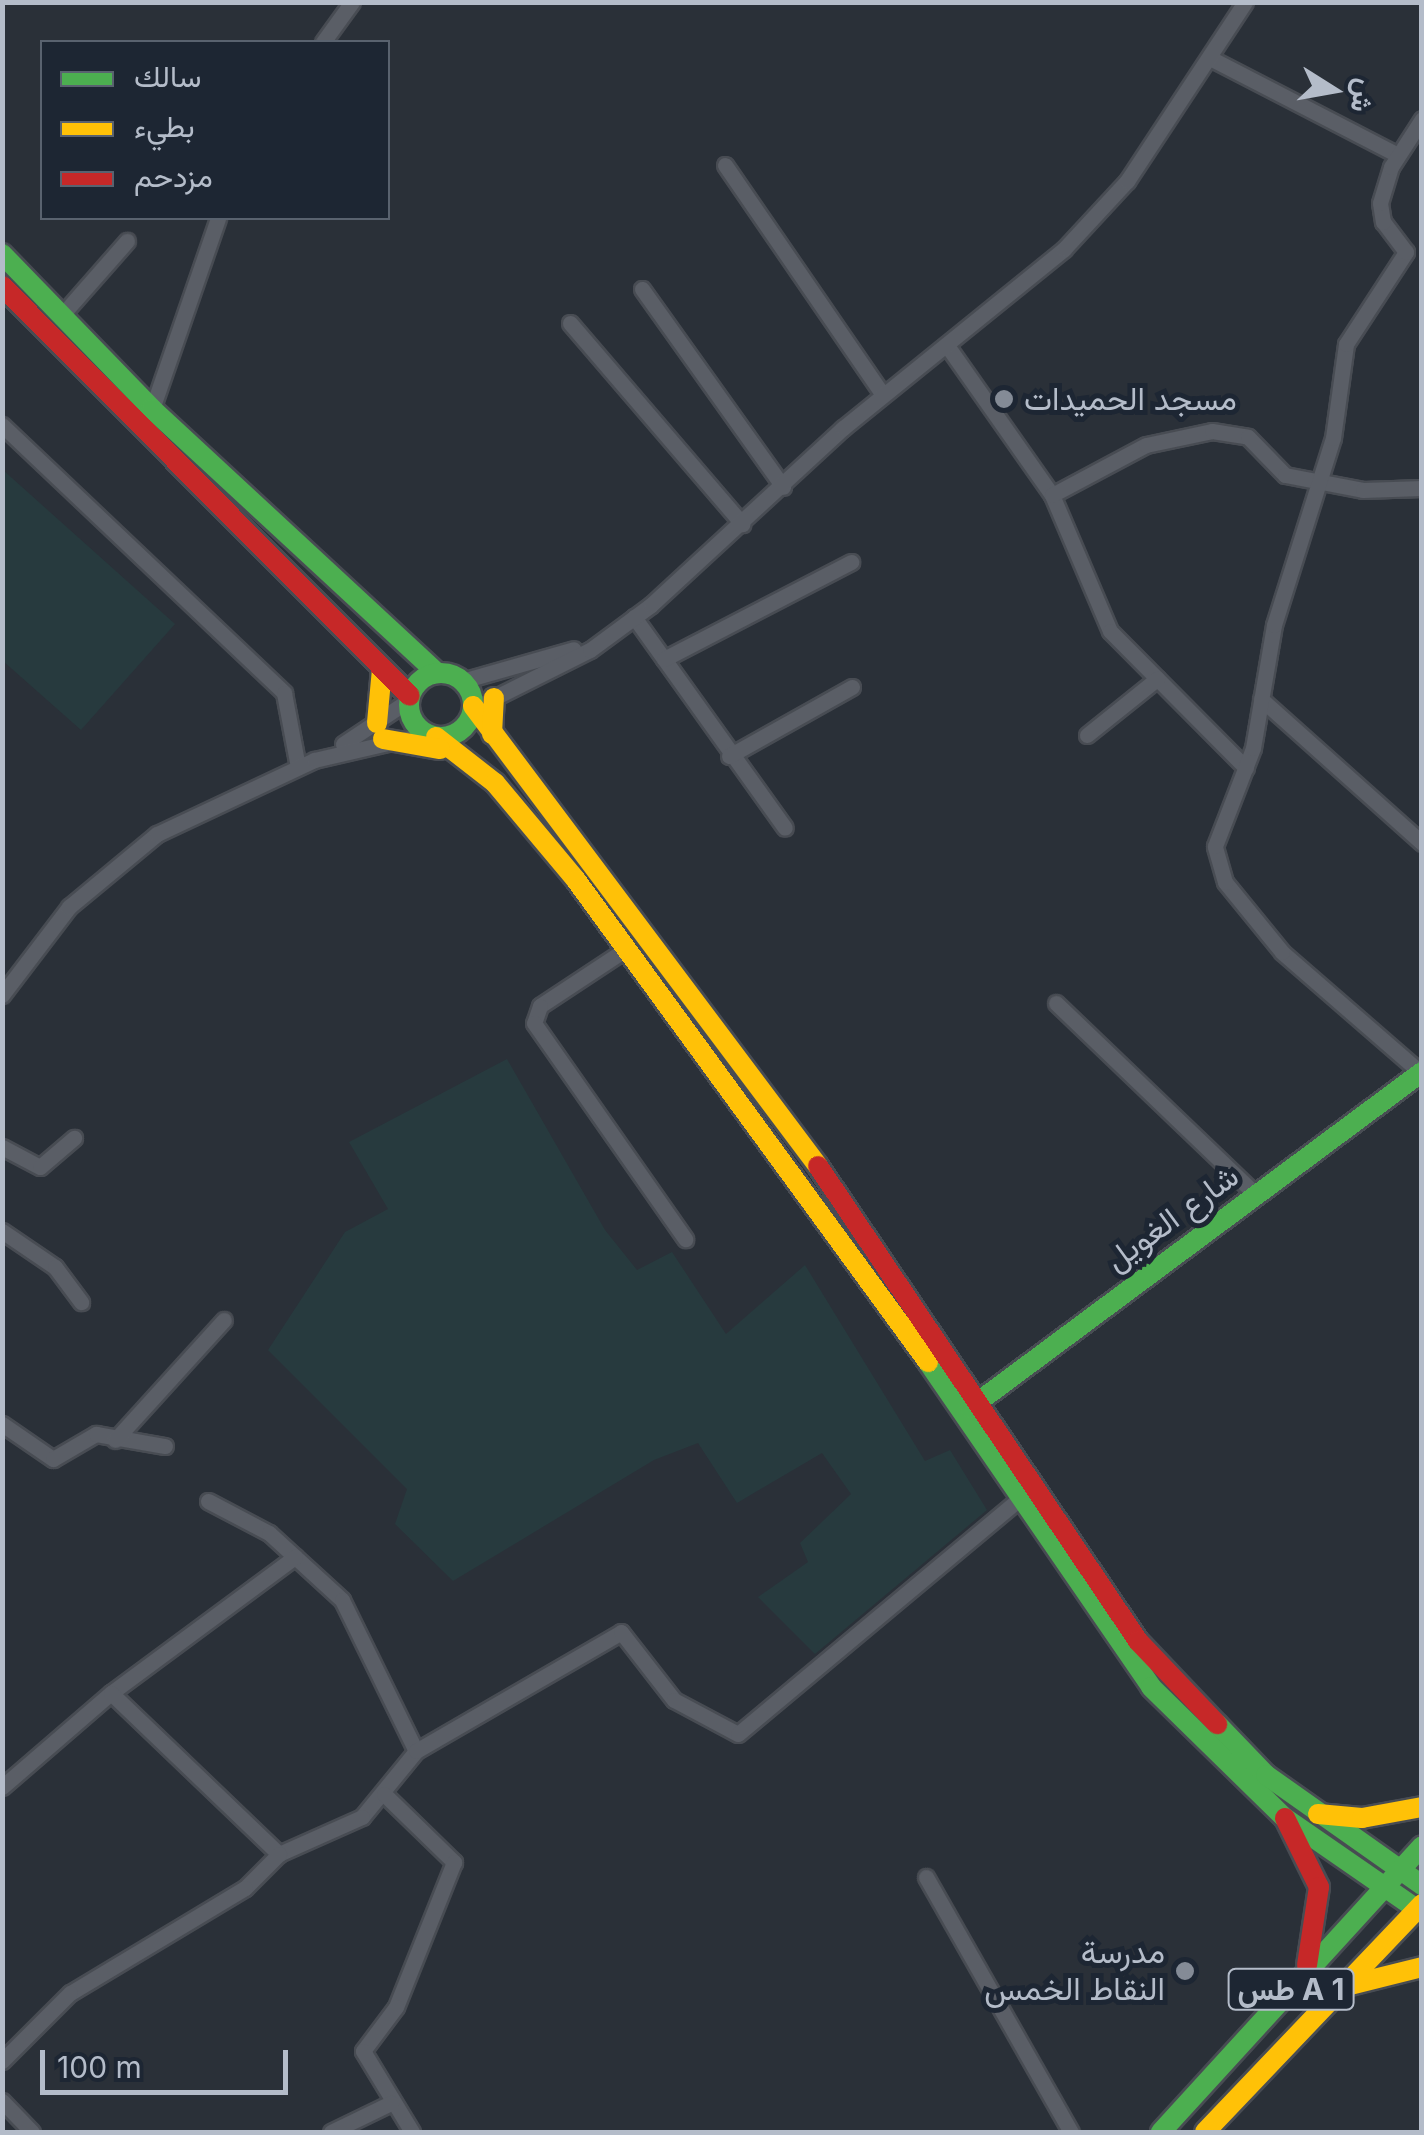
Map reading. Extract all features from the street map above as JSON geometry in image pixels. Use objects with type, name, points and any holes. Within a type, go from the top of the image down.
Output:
[{"type":"main road","points":[[2,254],[152,409],[437,673],[462,681],[493,741],[770,1098],[950,1361],[968,1409],[1017,1501],[1152,1687],[1285,1818],[1420,1909]]},
{"type":"main road","points":[[2,286],[410,698],[414,724],[467,757],[626,949],[968,1409],[995,1430],[1168,1677],[1232,1744],[1318,1814],[1422,1885]]},
{"type":"main road","points":[[382,669],[380,732],[467,757]]},
{"type":"main road","points":[[410,698],[437,673]]},
{"type":"main road","points":[[493,741],[494,698]]},
{"type":"main road","points":[[431,736],[462,730],[473,706]]},
{"type":"main road","name":"شارع الغويل","points":[[968,1409],[1421,1073]]},
{"type":"main road","points":[[950,1361],[972,1374],[1009,1378],[995,1430]]},
{"type":"main road","points":[[1318,1814],[1362,1818],[1422,1807]]},
{"type":"main road","points":[[1285,1818],[1319,1887],[1316,1939],[1294,1986]]},
{"type":"main road","name":"طس A 1","points":[[1159,2132],[1422,1846]]},
{"type":"main road","name":"طس A 1","points":[[1205,2132],[1420,1909]]},
{"type":"main road","points":[[1344,1988],[1422,1966]]},
{"type":"street","points":[[324,40],[352,2]]},
{"type":"street","points":[[473,706],[606,638],[634,617],[882,395],[948,347],[1095,219],[1212,58],[1245,2]]},
{"type":"street","points":[[1212,58],[1398,154]]},
{"type":"street","points":[[1421,1073],[1282,952],[1225,882],[1215,846],[1246,768],[1294,552],[1320,484],[1346,344],[1408,247],[1380,211],[1398,154],[1422,118]]},
{"type":"street","points":[[725,164],[882,395]]},
{"type":"street","points":[[152,409],[217,220]]},
{"type":"street","points":[[61,316],[127,241]]},
{"type":"street","points":[[642,289],[783,487]]},
{"type":"street","points":[[570,323],[742,524]]},
{"type":"street","points":[[948,347],[1052,495],[1110,631],[1246,768]]},
{"type":"street","points":[[2,425],[284,694],[306,764]]},
{"type":"street","points":[[1052,495],[1146,444],[1212,431],[1248,437],[1285,475],[1320,484],[1422,488]]},
{"type":"street","points":[[664,659],[851,562]]},
{"type":"street","points":[[634,617],[729,756],[784,828]]},
{"type":"street","points":[[462,681],[606,638]]},
{"type":"street","points":[[1087,735],[1157,679]]},
{"type":"street","points":[[729,756],[852,688]]},
{"type":"street","points":[[2,995],[68,907],[158,834],[380,732],[410,698]]},
{"type":"street","points":[[1260,699],[1422,843]]},
{"type":"street","points":[[380,732],[431,736]]},
{"type":"street","points":[[626,949],[540,1006],[534,1023],[685,1239]]},
{"type":"street","points":[[1056,1003],[1255,1194]]},
{"type":"street","points":[[2,1147],[40,1166],[74,1138]]},
{"type":"street","points":[[2,1231],[55,1266],[81,1302]]},
{"type":"street","points":[[115,1440],[224,1320]]},
{"type":"street","points":[[2,1424],[53,1459],[91,1436],[165,1446]]},
{"type":"street","points":[[208,1501],[248,1518],[351,1612],[416,1751]]},
{"type":"street","points":[[2,2061],[70,1993],[245,1888],[279,1854],[349,1825],[384,1794],[386,1778],[416,1751],[621,1632],[674,1700],[738,1734],[1017,1501]]},
{"type":"street","points":[[2,1787],[111,1693],[294,1557]]},
{"type":"street","points":[[111,1693],[279,1854]]},
{"type":"street","points":[[384,1794],[454,1862],[396,2006],[363,2051],[412,2132]]},
{"type":"street","points":[[926,1878],[1072,2132]]},
{"type":"street","points":[[2,2101],[32,2132]]},
{"type":"street","points":[[331,2132],[391,2103]]},
{"type":"green space","points":[[3,470],[175,624],[81,730],[3,661]]},
{"type":"green space","points":[[507,1059],[605,1230],[637,1270],[672,1252],[726,1334],[805,1265],[925,1461],[950,1450],[987,1510],[815,1654],[758,1597],[808,1562],[800,1543],[851,1494],[822,1453],[737,1503],[698,1443],[654,1460],[453,1581],[395,1524],[407,1489],[268,1350],[345,1232],[388,1209],[349,1142]]},
{"type":"traffic: fast","points":[[2,254],[152,409],[437,673]]},
{"type":"traffic: fast","points":[[441,673],[464,682],[473,705],[464,728],[441,737],[418,728],[409,705],[418,682],[441,673]]},
{"type":"traffic: fast","points":[[970,1408],[1422,1072]]},
{"type":"traffic: fast","points":[[928,1362],[1151,1687],[1285,1818],[1422,1913]]},
{"type":"traffic: fast","points":[[1217,1724],[1266,1775],[1422,1885]]},
{"type":"traffic: fast","points":[[1161,2132],[1422,1846]]},
{"type":"traffic: slow","points":[[377,723],[382,669]]},
{"type":"traffic: slow","points":[[492,734],[494,698]]},
{"type":"traffic: slow","points":[[473,706],[818,1166]]},
{"type":"traffic: slow","points":[[436,737],[495,783],[576,880],[928,1362]]},
{"type":"traffic: slow","points":[[383,739],[440,749]]},
{"type":"traffic: slow","points":[[1318,1814],[1362,1818],[1422,1807]]},
{"type":"traffic: slow","points":[[1205,2132],[1422,1904]]},
{"type":"traffic: slow","points":[[1350,1985],[1422,1967]]},
{"type":"traffic: jam","points":[[2,286],[410,696]]},
{"type":"traffic: jam","points":[[818,1166],[1138,1641],[1217,1724]]},
{"type":"traffic: jam","points":[[1285,1818],[1319,1887],[1307,1965]]},
{"type":"place","name":"مسجد الحميدات","points":[[1004,399]]},
{"type":"place","name":"مدرسة النقاط الخمس","points":[[1185,1971]]}]
